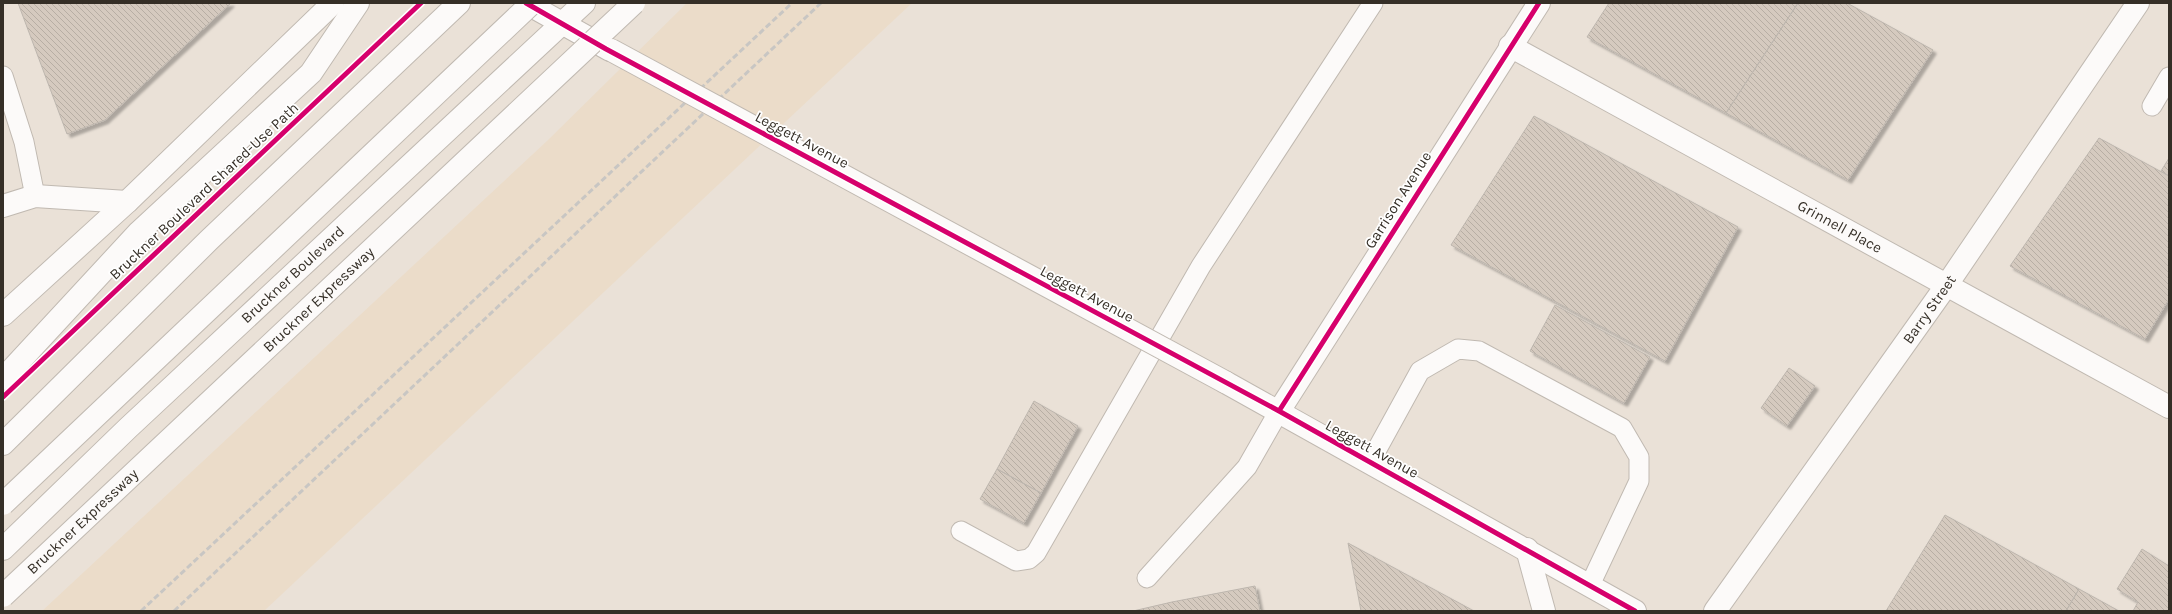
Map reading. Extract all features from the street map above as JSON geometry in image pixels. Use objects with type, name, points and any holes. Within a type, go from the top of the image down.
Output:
[{"type":"main road","points":[[3,315],[126,202],[333,3]]},
{"type":"main road","points":[[3,378],[139,232],[311,73],[358,3]]},
{"type":"main road","points":[[3,444],[209,240],[459,3]]},
{"type":"main road","name":"Leggett Avenue","points":[[526,3],[1279,411],[1635,611]]},
{"type":"main road","points":[[3,504],[532,3]]},
{"type":"main road","name":"Bruckner Boulevard","points":[[3,549],[128,428],[584,3]]},
{"type":"main road","name":"Bruckner Expressway","points":[[3,596],[634,3]]},
{"type":"main road","name":"Garrison Avenue","points":[[1279,411],[1510,46],[1539,3]]},
{"type":"main road","name":"Barry Street","points":[[1715,611],[1946,286],[2138,3]]},
{"type":"main road","name":"Grinnell Place","points":[[1510,46],[2169,407]]},
{"type":"main road","points":[[3,206],[35,196],[126,202]]},
{"type":"main road","points":[[1527,549],[1544,611]]},
{"type":"lane","points":[[961,531],[1016,561],[1029,559],[1036,553],[1202,266],[1373,3]]},
{"type":"lane","points":[[3,76],[24,142],[35,196]]},
{"type":"lane","points":[[2152,106],[2169,77]]},
{"type":"lane","points":[[1370,462],[1420,372],[1458,349],[1479,351],[1622,428],[1640,457],[1640,481],[1590,585]]},
{"type":"lane","points":[[1147,578],[1247,468],[1279,411]]},
{"type":"shaded area","points":[[687,3],[912,3],[264,611],[42,611],[547,141]]},
{"type":"building","points":[[18,3],[231,3],[105,120],[67,134]]},
{"type":"building","points":[[1609,3],[1798,3],[1726,113],[1587,37]]},
{"type":"building","points":[[1798,3],[1847,3],[1933,50],[1848,180],[1726,113]]},
{"type":"building","points":[[1534,116],[1738,227],[1665,361],[1451,245]]},
{"type":"building","points":[[2099,138],[2169,176],[2169,299],[2145,339],[2010,266]]},
{"type":"building","points":[[2169,158],[2169,176],[2161,171]]},
{"type":"building","points":[[1555,305],[1650,357],[1624,403],[1530,351]]},
{"type":"building","points":[[1789,368],[1815,386],[1787,426],[1761,408]]},
{"type":"building","points":[[1034,401],[1078,426],[1041,493],[997,469]]},
{"type":"building","points":[[997,469],[1041,493],[1024,523],[980,499]]},
{"type":"building","points":[[1945,515],[2079,589],[2066,611],[1886,611]]},
{"type":"building","points":[[1348,543],[1474,611],[1361,611]]},
{"type":"building","points":[[2142,549],[2169,566],[2169,611],[2133,611],[2138,602],[2117,589]]},
{"type":"building","points":[[1255,586],[1260,611],[1133,611],[1172,602]]},
{"type":"building","points":[[2079,589],[2119,611],[2066,611]]},
{"type":"railway","points":[[141,611],[792,3]]},
{"type":"railway","points":[[174,611],[821,3]]},
{"type":"cycle path","name":"Bruckner Boulevard Shared-Use Path","points":[[3,397],[421,3]]},
{"type":"cycle path","points":[[526,3],[606,49],[1279,411],[1635,611]]},
{"type":"cycle path","points":[[1279,411],[1539,3]]}]
